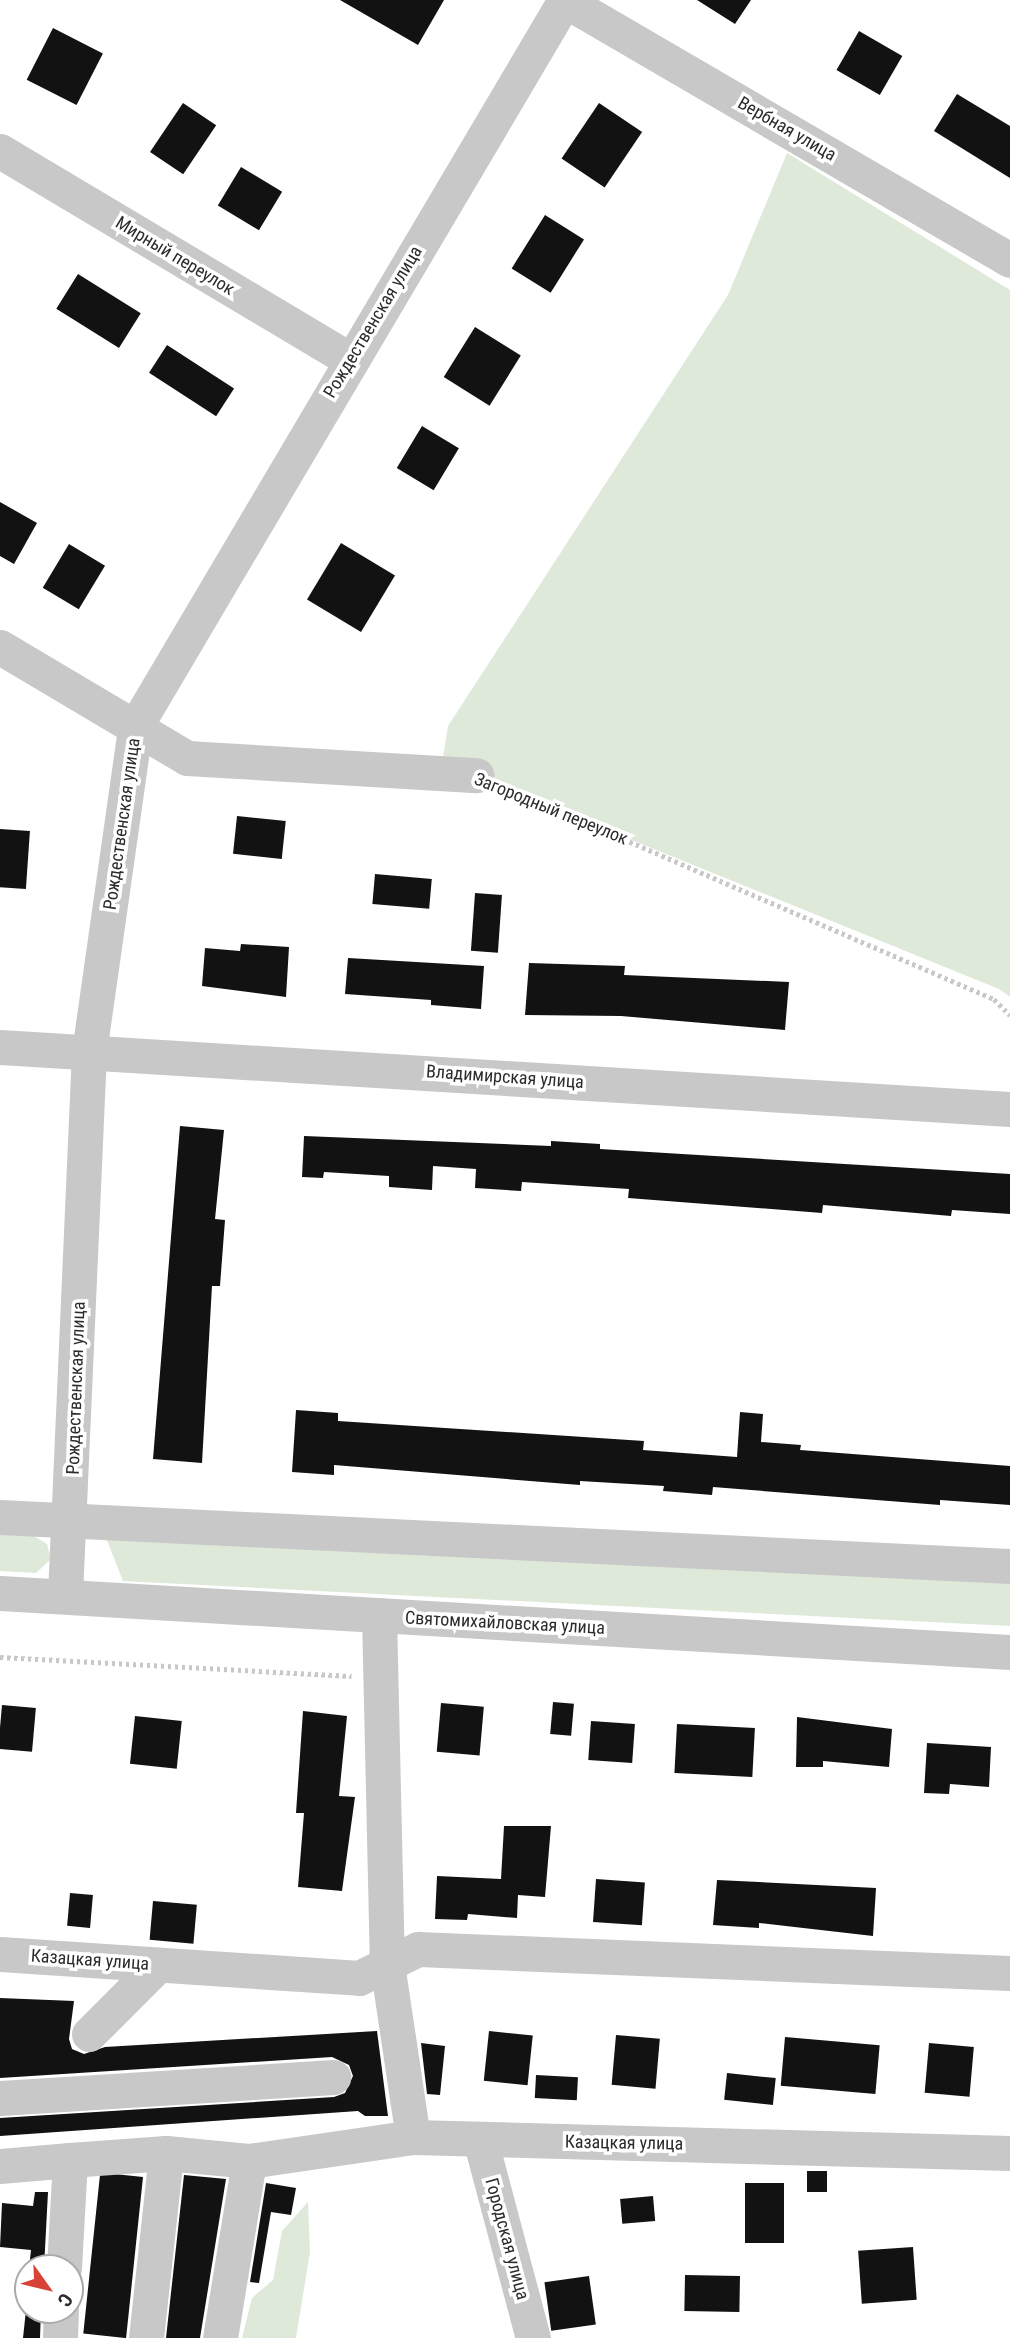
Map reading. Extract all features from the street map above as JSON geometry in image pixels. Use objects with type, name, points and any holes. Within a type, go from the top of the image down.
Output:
[{"type":"street","name":"Вербная улица","points":[[565,0],[1010,260]]},
{"type":"street","name":"Рождественская улица","points":[[65,1595],[71,1522],[89,1052],[135,727],[565,0]]},
{"type":"street","name":"Мирный переулок","points":[[0,151],[351,360]]},
{"type":"street","name":"Загородный переулок","points":[[0,648],[187,758],[477,775]]},
{"type":"street","name":"Владимирская улица","points":[[0,1047],[1010,1108]]},
{"type":"street","points":[[0,1517],[1010,1566]]},
{"type":"street","name":"Святомихайловская улица","points":[[0,1593],[1010,1652]]},
{"type":"street","points":[[379,1615],[387,1964],[413,2137]]},
{"type":"street","name":"Казацкая улица","points":[[0,1954],[359,1978],[418,1949],[1010,1973]]},
{"type":"street","points":[[89,2034],[158,1965]]},
{"type":"street","points":[[0,2098],[332,2077]]},
{"type":"street","name":"Казацкая улица","points":[[0,2166],[166,2153],[249,2161],[413,2137],[1010,2153]]},
{"type":"street","name":"Городская улица","points":[[480,2139],[533,2338]]},
{"type":"street","points":[[146,2338],[166,2153]]},
{"type":"street","points":[[65,2254],[70,2160]]},
{"type":"street","points":[[220,2338],[249,2161]]},
{"type":"path","name":"Загородный переулок","points":[[477,775],[994,999],[1010,1015]]},
{"type":"path","points":[[0,1657],[380,1677]]},
{"type":"green space","points":[[787,153],[1010,290],[1010,997],[999,989],[442,763],[448,726],[728,295]]},
{"type":"green space","points":[[102,1528],[1010,1581],[1010,1626],[123,1581]]},
{"type":"green space","points":[[0,1531],[29,1533],[47,1544],[51,1559],[36,1573],[0,1571]]},
{"type":"green space","points":[[308,2202],[310,2252],[296,2338],[242,2338],[252,2298],[273,2280],[282,2231]]},
{"type":"building","points":[[340,0],[444,0],[418,45]]},
{"type":"building","points":[[697,0],[751,0],[735,24]]},
{"type":"building","points":[[53,28],[103,53],[77,105],[27,80]]},
{"type":"building","points":[[859,31],[902,56],[880,95],[836,70]]},
{"type":"building","points":[[957,94],[1010,126],[1010,178],[934,131]]},
{"type":"building","points":[[183,103],[216,125],[183,174],[150,152]]},
{"type":"building","points":[[599,103],[642,132],[605,188],[562,159]]},
{"type":"building","points":[[241,167],[282,192],[259,230],[218,206]]},
{"type":"building","points":[[545,215],[584,239],[551,293],[512,268]]},
{"type":"building","points":[[78,274],[141,313],[119,348],[56,309]]},
{"type":"building","points":[[475,327],[521,356],[490,406],[444,377]]},
{"type":"building","points":[[167,345],[234,389],[216,416],[149,373]]},
{"type":"building","points":[[422,426],[459,448],[434,490],[397,468]]},
{"type":"building","points":[[0,502],[37,523],[14,564],[0,556]]},
{"type":"building","points":[[341,543],[395,575],[361,632],[307,600]]},
{"type":"building","points":[[69,544],[105,566],[79,609],[43,588]]},
{"type":"building","points":[[237,816],[286,821],[282,859],[233,854]]},
{"type":"building","points":[[0,829],[30,831],[26,889],[0,887]]},
{"type":"building","points":[[375,874],[432,879],[429,909],[372,904]]},
{"type":"building","points":[[475,893],[502,895],[498,953],[471,951]]},
{"type":"building","points":[[241,944],[289,947],[286,997],[202,986],[205,948],[240,951]]},
{"type":"building","points":[[348,958],[484,966],[481,1009],[431,1005],[431,1000],[345,994]]},
{"type":"building","points":[[529,963],[625,966],[624,975],[789,982],[785,1030],[621,1016],[525,1015]]},
{"type":"building","points":[[180,1126],[224,1130],[215,1219],[225,1220],[220,1286],[212,1286],[202,1463],[153,1459]]},
{"type":"building","points":[[304,1136],[551,1146],[551,1141],[600,1144],[600,1149],[1010,1174],[1010,1214],[952,1210],[951,1216],[823,1205],[822,1213],[628,1198],[629,1189],[522,1182],[521,1191],[475,1188],[476,1169],[433,1166],[432,1190],[389,1187],[389,1176],[324,1172],[323,1178],[302,1177]]},
{"type":"building","points":[[296,1410],[338,1413],[338,1421],[644,1441],[643,1450],[737,1457],[740,1412],[763,1414],[761,1442],[801,1445],[800,1450],[1010,1466],[1010,1505],[940,1500],[940,1505],[713,1487],[712,1495],[663,1491],[664,1486],[580,1481],[580,1485],[334,1465],[334,1475],[292,1472]]},
{"type":"building","points":[[553,1702],[574,1704],[571,1736],[550,1734]]},
{"type":"building","points":[[441,1703],[484,1707],[480,1756],[437,1752]]},
{"type":"building","points":[[2,1705],[36,1708],[32,1752],[0,1749]]},
{"type":"building","points":[[303,1711],[347,1716],[339,1796],[355,1797],[342,1891],[298,1887],[304,1813],[296,1813]]},
{"type":"building","points":[[135,1716],[182,1721],[177,1769],[130,1764]]},
{"type":"building","points":[[797,1717],[892,1729],[889,1767],[823,1761],[823,1767],[796,1767]]},
{"type":"building","points":[[591,1721],[635,1724],[632,1763],[588,1760]]},
{"type":"building","points":[[677,1724],[755,1728],[752,1777],[674,1773]]},
{"type":"building","points":[[927,1743],[991,1747],[989,1787],[950,1784],[949,1794],[924,1793]]},
{"type":"building","points":[[504,1826],[551,1826],[545,1897],[518,1895],[517,1918],[468,1914],[467,1920],[435,1919],[437,1876],[501,1879]]},
{"type":"building","points":[[596,1879],[645,1882],[642,1925],[593,1922]]},
{"type":"building","points":[[717,1880],[876,1888],[873,1936],[759,1923],[759,1928],[713,1925]]},
{"type":"building","points":[[70,1893],[93,1895],[90,1928],[67,1926]]},
{"type":"building","points":[[153,1901],[197,1905],[193,1944],[150,1940]]},
{"type":"building","points":[[0,1998],[74,2001],[69,2039],[72,2049],[84,2054],[105,2047],[377,2031],[388,2116],[365,2116],[358,2111],[0,2136],[0,2118],[334,2097],[345,2093],[353,2076],[349,2065],[332,2057],[0,2078]]},
{"type":"building","points":[[489,2031],[533,2036],[528,2085],[484,2081]]},
{"type":"building","points":[[616,2035],[660,2039],[655,2089],[612,2085]]},
{"type":"building","points":[[785,2037],[880,2045],[875,2094],[781,2086]]},
{"type":"building","points":[[421,2043],[445,2046],[440,2095],[427,2094]]},
{"type":"building","points":[[929,2043],[974,2047],[969,2097],[925,2093]]},
{"type":"building","points":[[727,2073],[776,2078],[773,2105],[724,2100]]},
{"type":"building","points":[[536,2075],[578,2077],[577,2100],[535,2098]]},
{"type":"building","points":[[807,2171],[827,2171],[827,2192],[807,2192]]},
{"type":"building","points":[[100,2173],[143,2177],[126,2338],[83,2334]]},
{"type":"building","points":[[184,2175],[226,2179],[200,2338],[166,2338]]},
{"type":"building","points":[[266,2183],[296,2188],[291,2215],[271,2212],[259,2283],[250,2282]]},
{"type":"building","points":[[745,2183],[784,2183],[784,2243],[745,2243]]},
{"type":"building","points":[[35,2192],[48,2192],[45,2254],[31,2254],[31,2250],[0,2247],[2,2203],[33,2206]]},
{"type":"building","points":[[653,2196],[655,2221],[622,2224],[620,2199]]},
{"type":"building","points":[[913,2247],[917,2300],[862,2304],[858,2251]]},
{"type":"building","points":[[685,2275],[740,2276],[739,2312],[684,2311]]},
{"type":"building","points":[[589,2276],[596,2325],[551,2331],[544,2282]]},
{"type":"building","points":[[24,2324],[40,2324],[40,2338],[23,2338]]}]
